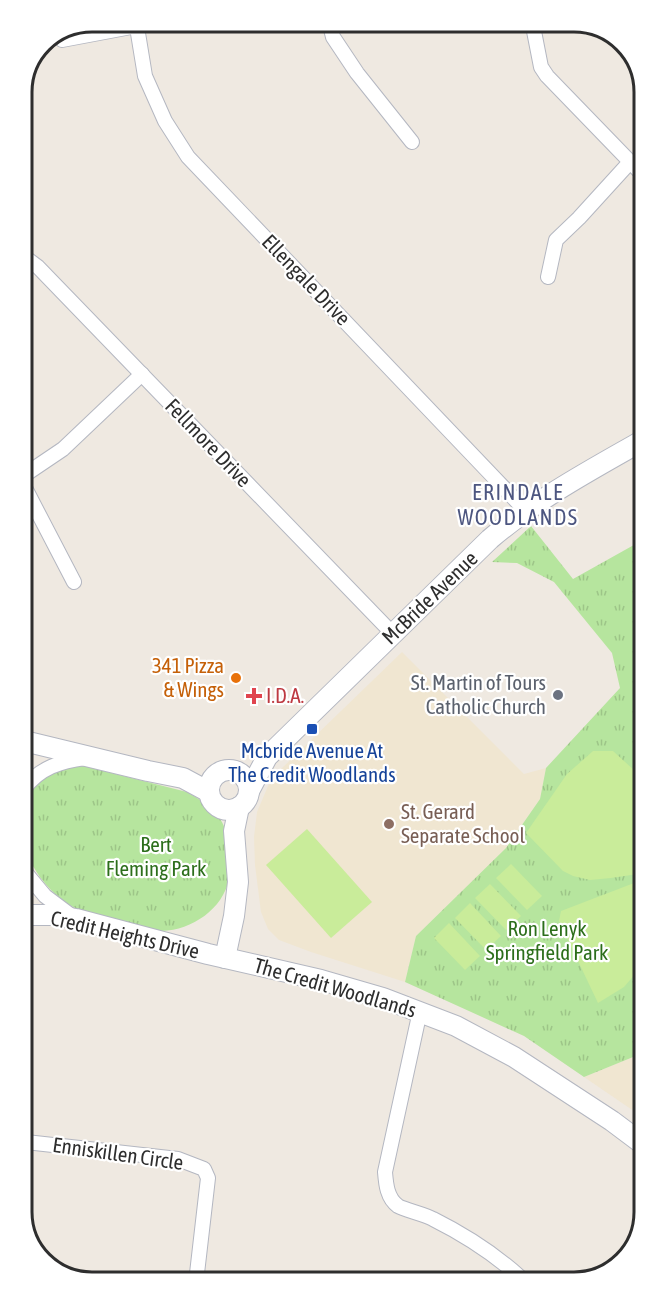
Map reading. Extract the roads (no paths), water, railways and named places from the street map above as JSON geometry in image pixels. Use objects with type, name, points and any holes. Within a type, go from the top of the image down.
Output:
[{"type":"street","points":[[62,40],[99,32]]},
{"type":"street","name":"Ellengale Drive","points":[[137,32],[145,76],[165,121],[188,157],[525,510]]},
{"type":"street","points":[[332,32],[357,73],[412,142]]},
{"type":"street","points":[[534,32],[542,67],[547,76],[634,166]]},
{"type":"street","points":[[548,277],[556,240],[634,168]]},
{"type":"street","name":"Fellmore Drive","points":[[32,262],[393,634]]},
{"type":"street","points":[[32,470],[63,448],[142,374]]},
{"type":"street","name":"McBride Avenue","points":[[228,790],[267,757],[486,543],[525,510],[634,445]]},
{"type":"street","points":[[32,501],[74,582]]},
{"type":"street","points":[[32,743],[228,790]]},
{"type":"street","points":[[32,779],[51,767],[70,760],[93,757]]},
{"type":"street","name":"The Credit Woodlands","points":[[228,790],[238,882],[225,958],[321,980],[383,998],[456,1026],[514,1058],[612,1120],[634,1137]]},
{"type":"street","points":[[32,880],[45,896],[76,919]]},
{"type":"street","name":"Credit Heights Drive","points":[[32,915],[53,915],[76,919],[225,958]]},
{"type":"street","points":[[420,1011],[385,1172],[386,1186],[391,1198],[399,1206],[423,1214],[455,1230],[515,1272]]},
{"type":"street","name":"Enniskillen Circle","points":[[32,1143],[178,1159],[204,1169],[208,1178],[197,1272]]},
{"type":"place","name":"341 Pizza & Wings","points":[[236,678]]},
{"type":"place","name":"St. Martin of Tours Catholic Church","points":[[558,695]]},
{"type":"place","name":"I.D.A.","points":[[254,696]]},
{"type":"place","name":"Mcbride Avenue At The Credit Woodlands","points":[[312,729]]},
{"type":"place","name":"St. Gerard Separate School","points":[[389,824]]},
{"type":"district","name":"ERINDALE WOODLANDS","points":[[518,504]]},
{"type":"park label","name":"Bert Fleming Park","points":[[156,857]]},
{"type":"park label","name":"Ron Lenyk Springfield Park","points":[[547,941]]}]
